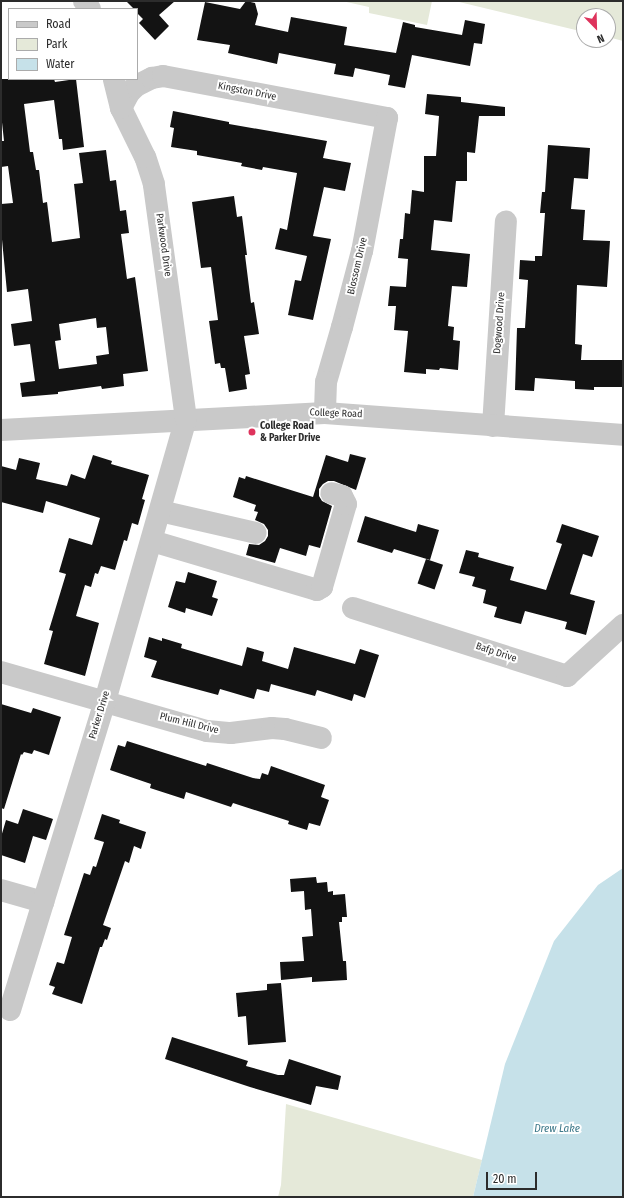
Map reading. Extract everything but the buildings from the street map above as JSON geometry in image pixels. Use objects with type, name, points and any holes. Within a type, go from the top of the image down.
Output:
[{"type":"street","points":[[138,70],[177,78]]},
{"type":"street","name":"Kingston Drive","points":[[121,108],[129,93],[143,81],[163,76],[387,118]]},
{"type":"street","name":"Parkwood Drive","points":[[114,80],[121,108],[145,158],[154,184],[186,419]]},
{"type":"street","name":"Blossom Drive","points":[[326,412],[326,382],[362,251],[387,118]]},
{"type":"street","name":"Dogwood Drive","points":[[493,426],[506,221]]},
{"type":"street","name":"College Road","points":[[1,430],[326,412],[623,435]]},
{"type":"street","name":"Parker Drive","points":[[10,1010],[105,701],[186,419]]},
{"type":"street","points":[[152,541],[317,590],[322,587],[346,504],[342,496],[331,493]]},
{"type":"street","points":[[160,511],[256,533]]},
{"type":"street","name":"Bafp Drive","points":[[353,608],[567,676],[623,625]]},
{"type":"street","name":"Plum Hill Drive","points":[[1,672],[207,731],[231,733],[272,728],[285,729],[321,738]]},
{"type":"street","points":[[1,890],[43,902]]},
{"type":"green space","points":[[342,1],[432,1],[427,25],[369,13],[369,7]]},
{"type":"green space","points":[[455,1],[623,2],[623,41],[616,39],[616,8],[576,8],[576,30]]},
{"type":"green space","points":[[286,1104],[482,1160],[473,1197],[278,1197],[281,1185]]},
{"type":"water","name":"Drew Lake","points":[[623,868],[623,1197],[473,1197],[505,1064],[554,941],[598,885]]},
{"type":"place","name":"College Road & Parker Drive","points":[[252,432]]}]
